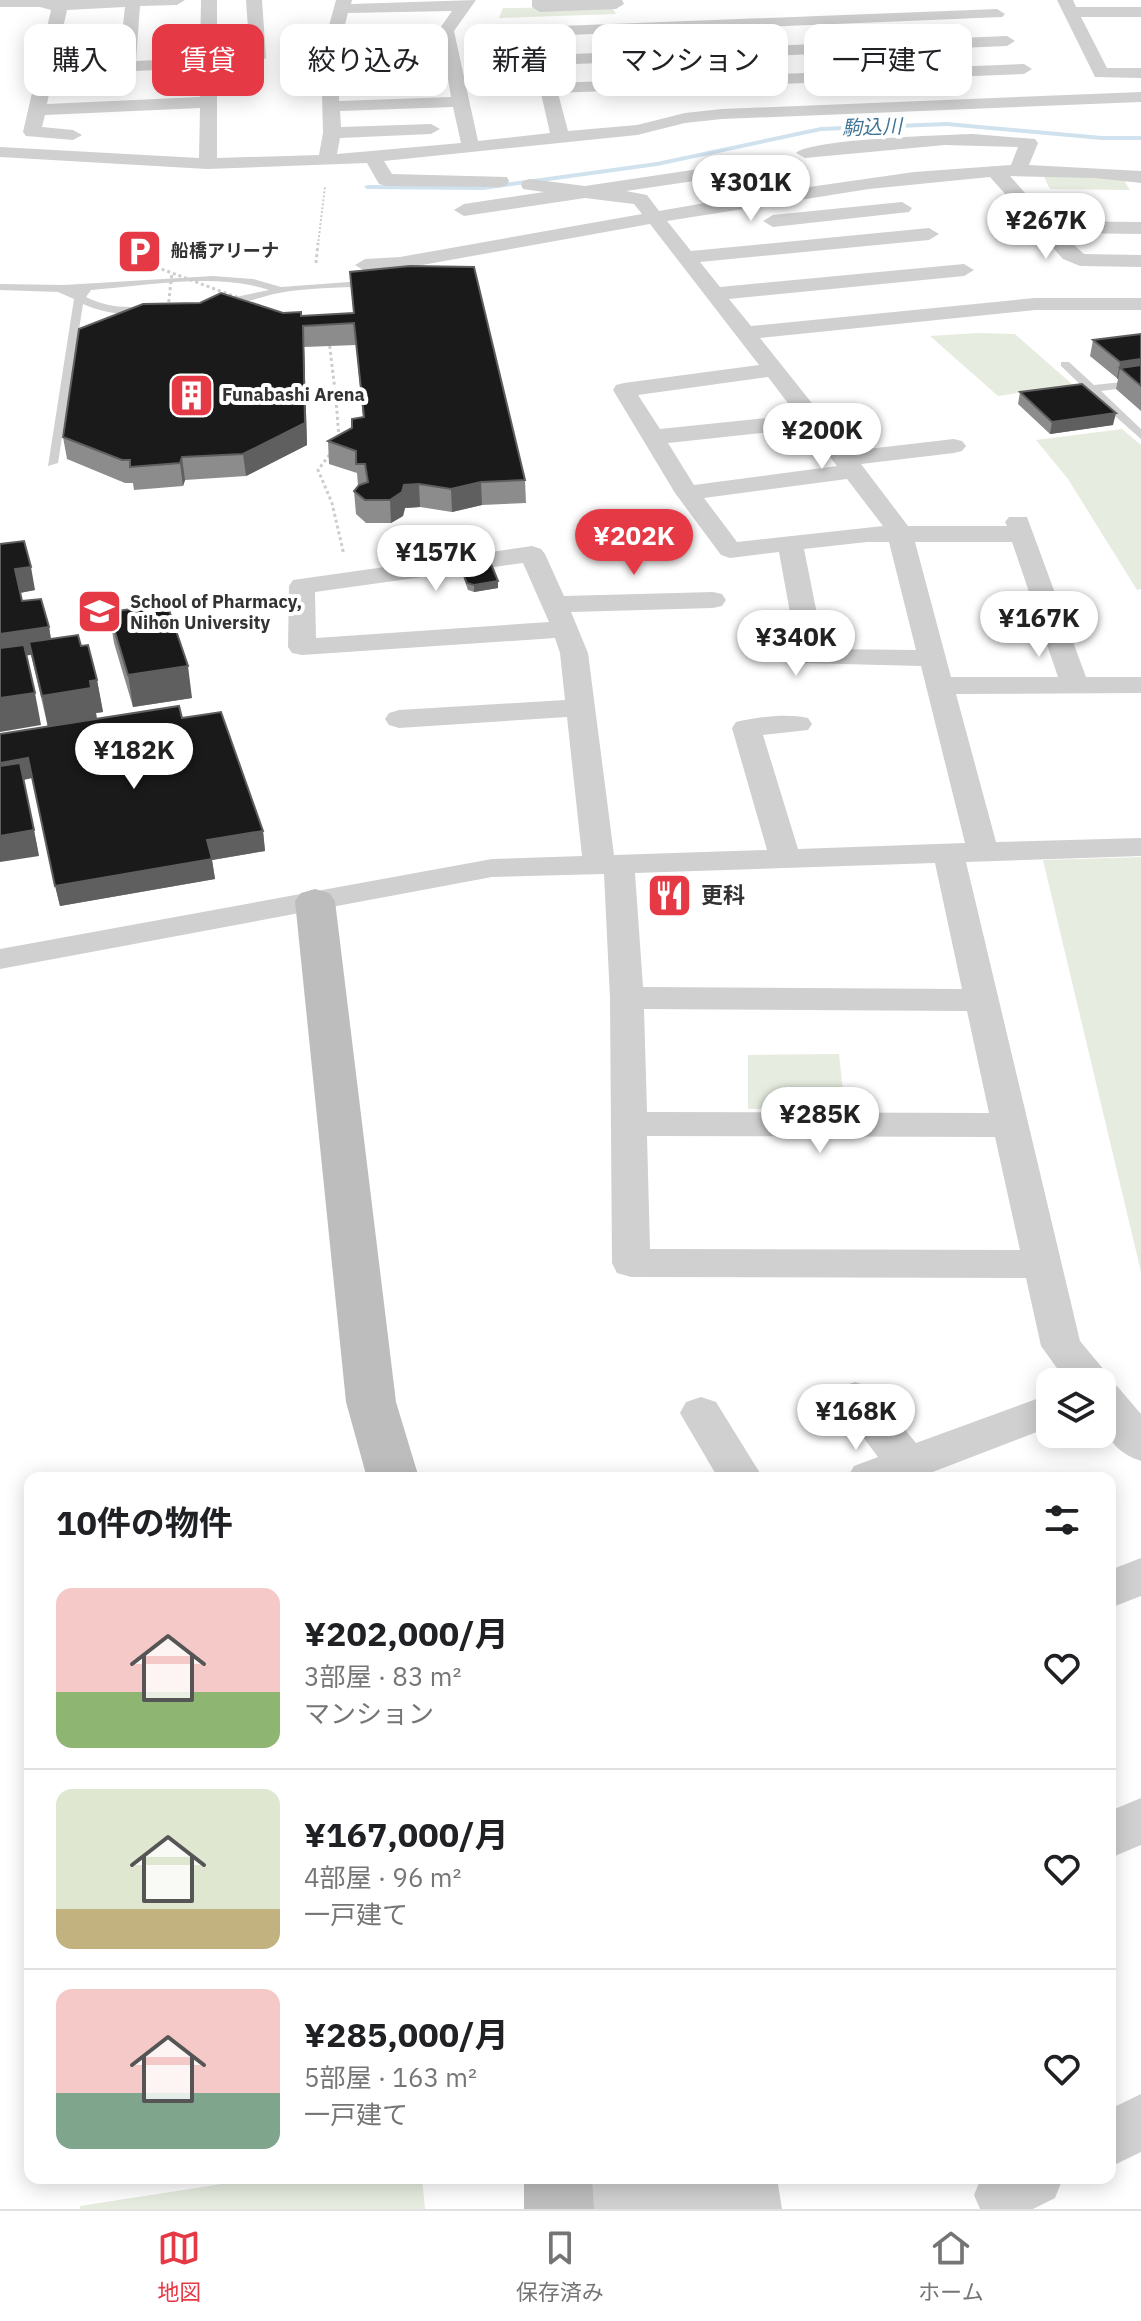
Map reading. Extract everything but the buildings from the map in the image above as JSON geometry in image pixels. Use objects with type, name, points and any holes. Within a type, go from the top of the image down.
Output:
[{"type":"street","points":[[0,2],[133,3],[177,0]]},
{"type":"street","points":[[209,0],[209,24]]},
{"type":"street","points":[[254,0],[256,24]]},
{"type":"street","points":[[540,0],[540,7],[616,4],[614,0]]},
{"type":"street","points":[[48,24],[49,3]]},
{"type":"street","points":[[131,24],[133,3]]},
{"type":"street","points":[[342,24],[343,4],[466,3]]},
{"type":"street","points":[[466,3],[441,28],[446,31],[442,52],[454,74],[468,136]]},
{"type":"street","points":[[824,5],[843,24]]},
{"type":"street","points":[[1068,6],[1141,12]]},
{"type":"street","points":[[1068,6],[1088,31],[1090,52],[1101,73],[1141,73]]},
{"type":"street","points":[[576,30],[839,20],[994,7],[1007,41],[1024,69],[1056,99]]},
{"type":"street","points":[[972,42],[1007,41]]},
{"type":"street","points":[[1090,52],[1116,52]]},
{"type":"street","points":[[972,71],[1024,69]]},
{"type":"street","points":[[448,74],[454,74]]},
{"type":"street","points":[[40,96],[32,132],[91,136]]},
{"type":"street","points":[[122,115],[124,96]]},
{"type":"street","points":[[208,164],[200,144],[209,96]]},
{"type":"street","points":[[327,161],[332,133],[330,96]]},
{"type":"street","points":[[551,96],[566,136],[606,153]]},
{"type":"street","points":[[762,96],[792,129]]},
{"type":"street","points":[[915,96],[924,105]]},
{"type":"street","points":[[1113,97],[1141,119]]},
{"type":"street","points":[[332,133],[468,136],[513,141],[637,130],[685,118],[777,111],[1141,97]]},
{"type":"street","points":[[1025,101],[1041,119]]},
{"type":"street","points":[[37,110],[122,115],[209,102]]},
{"type":"street","points":[[331,106],[459,102]]},
{"type":"street","points":[[637,130],[671,145]]},
{"type":"street","points":[[0,152],[44,151],[208,164],[327,161],[373,158],[468,136]]},
{"type":"street","points":[[513,141],[547,161]]},
{"type":"street","points":[[804,153],[971,141],[1029,143],[1019,168]]},
{"type":"street","points":[[1112,183],[1121,153]]},
{"type":"street","points":[[373,158],[386,180],[500,181]]},
{"type":"street","points":[[365,265],[400,263],[660,224],[742,203],[876,182],[994,170],[1019,168],[1112,183],[1141,193]]},
{"type":"street","points":[[994,170],[1070,255],[1080,260],[1141,261]]},
{"type":"street","points":[[464,210],[712,173],[742,203]]},
{"type":"street","points":[[1112,183],[1141,177]]},
{"type":"street","points":[[876,182],[964,270],[993,309]]},
{"type":"street","points":[[530,185],[640,199],[900,534],[938,686],[965,852],[982,1000],[1061,1346],[1079,1368]]},
{"type":"street","points":[[1014,192],[1046,192]]},
{"type":"street","points":[[760,222],[902,208]]},
{"type":"street","points":[[660,224],[729,225]]},
{"type":"street","points":[[1046,227],[1141,228]]},
{"type":"street","points":[[686,257],[929,234]]},
{"type":"street","points":[[714,294],[964,270]]},
{"type":"street","points":[[745,333],[1035,304],[1141,304]]},
{"type":"street","points":[[774,370],[624,390],[687,493],[730,550],[867,534],[1020,528],[1075,685]]},
{"type":"street","points":[[655,437],[813,420]]},
{"type":"street","points":[[687,493],[954,446]]},
{"type":"street","points":[[790,543],[812,657],[930,658]]},
{"type":"street","points":[[713,600],[560,617],[302,647],[302,586],[532,554],[560,617],[574,653],[578,708],[609,863],[627,998],[631,1263],[1041,1264]]},
{"type":"street","points":[[938,686],[1141,685]]},
{"type":"street","points":[[399,719],[578,708]]},
{"type":"street","points":[[785,858],[746,728],[798,724]]},
{"type":"street","points":[[0,959],[492,868],[1141,847]]},
{"type":"street","points":[[315,901],[371,1402],[391,1472]]},
{"type":"street","points":[[627,998],[982,1000]]},
{"type":"street","points":[[630,1124],[1011,1125]]},
{"type":"street","points":[[855,1398],[908,1464]]},
{"type":"street","points":[[701,1413],[737,1472]]},
{"type":"street","points":[[1116,1414],[1141,1444]]},
{"type":"street","points":[[886,1472],[1036,1415]]},
{"type":"street","points":[[1116,1587],[1141,1577]]},
{"type":"street","points":[[1116,1832],[1141,1821]]},
{"type":"street","points":[[1116,2136],[1141,2122]]},
{"type":"street","points":[[559,2191],[751,2184],[754,2209]]},
{"type":"lane","points":[[0,287],[58,288],[216,279],[260,282],[280,290]]},
{"type":"lane","points":[[209,304],[240,301],[280,290],[389,281]]},
{"type":"lane","points":[[52,463],[79,298],[86,291],[108,285]]},
{"type":"lane","points":[[58,288],[113,309],[165,311]]},
{"type":"lane","points":[[1065,364],[1141,435]]},
{"type":"lane","points":[[1050,394],[1141,383]]},
{"type":"path","points":[[327,161],[316,264],[365,265]]},
{"type":"path","points":[[156,267],[273,310]]},
{"type":"path","points":[[165,311],[172,273]]},
{"type":"path","points":[[244,307],[260,305]]},
{"type":"path","points":[[327,330],[339,442],[318,470],[332,503],[349,579]]},
{"type":"shaded area","points":[[612,7],[616,14],[499,18],[503,8]]},
{"type":"shaded area","points":[[1041,171],[1123,179],[1130,190],[1050,189]]},
{"type":"shaded area","points":[[1015,334],[1073,385],[998,396],[930,336]]},
{"type":"shaded area","points":[[1122,429],[1141,445],[1141,589],[1137,590],[1068,479],[1036,440]]},
{"type":"shaded area","points":[[1141,857],[1141,1272],[1043,860]]},
{"type":"shaded area","points":[[839,1054],[845,1109],[748,1109],[748,1055]]},
{"type":"shaded area","points":[[222,2184],[423,2184],[425,2209],[80,2209],[80,2206]]},
{"type":"waterway","name":"駒込川","points":[[367,187],[483,188],[657,164],[821,129],[947,124],[1102,138],[1141,138]]},
{"type":"place","name":"船橋アリーナ","points":[[140,251]]},
{"type":"place","name":"Funabashi Arena","points":[[191,395]]},
{"type":"place","name":"School of Pharmacy, Nihon University","points":[[99,612]]},
{"type":"place","name":"更科","points":[[670,895]]}]
